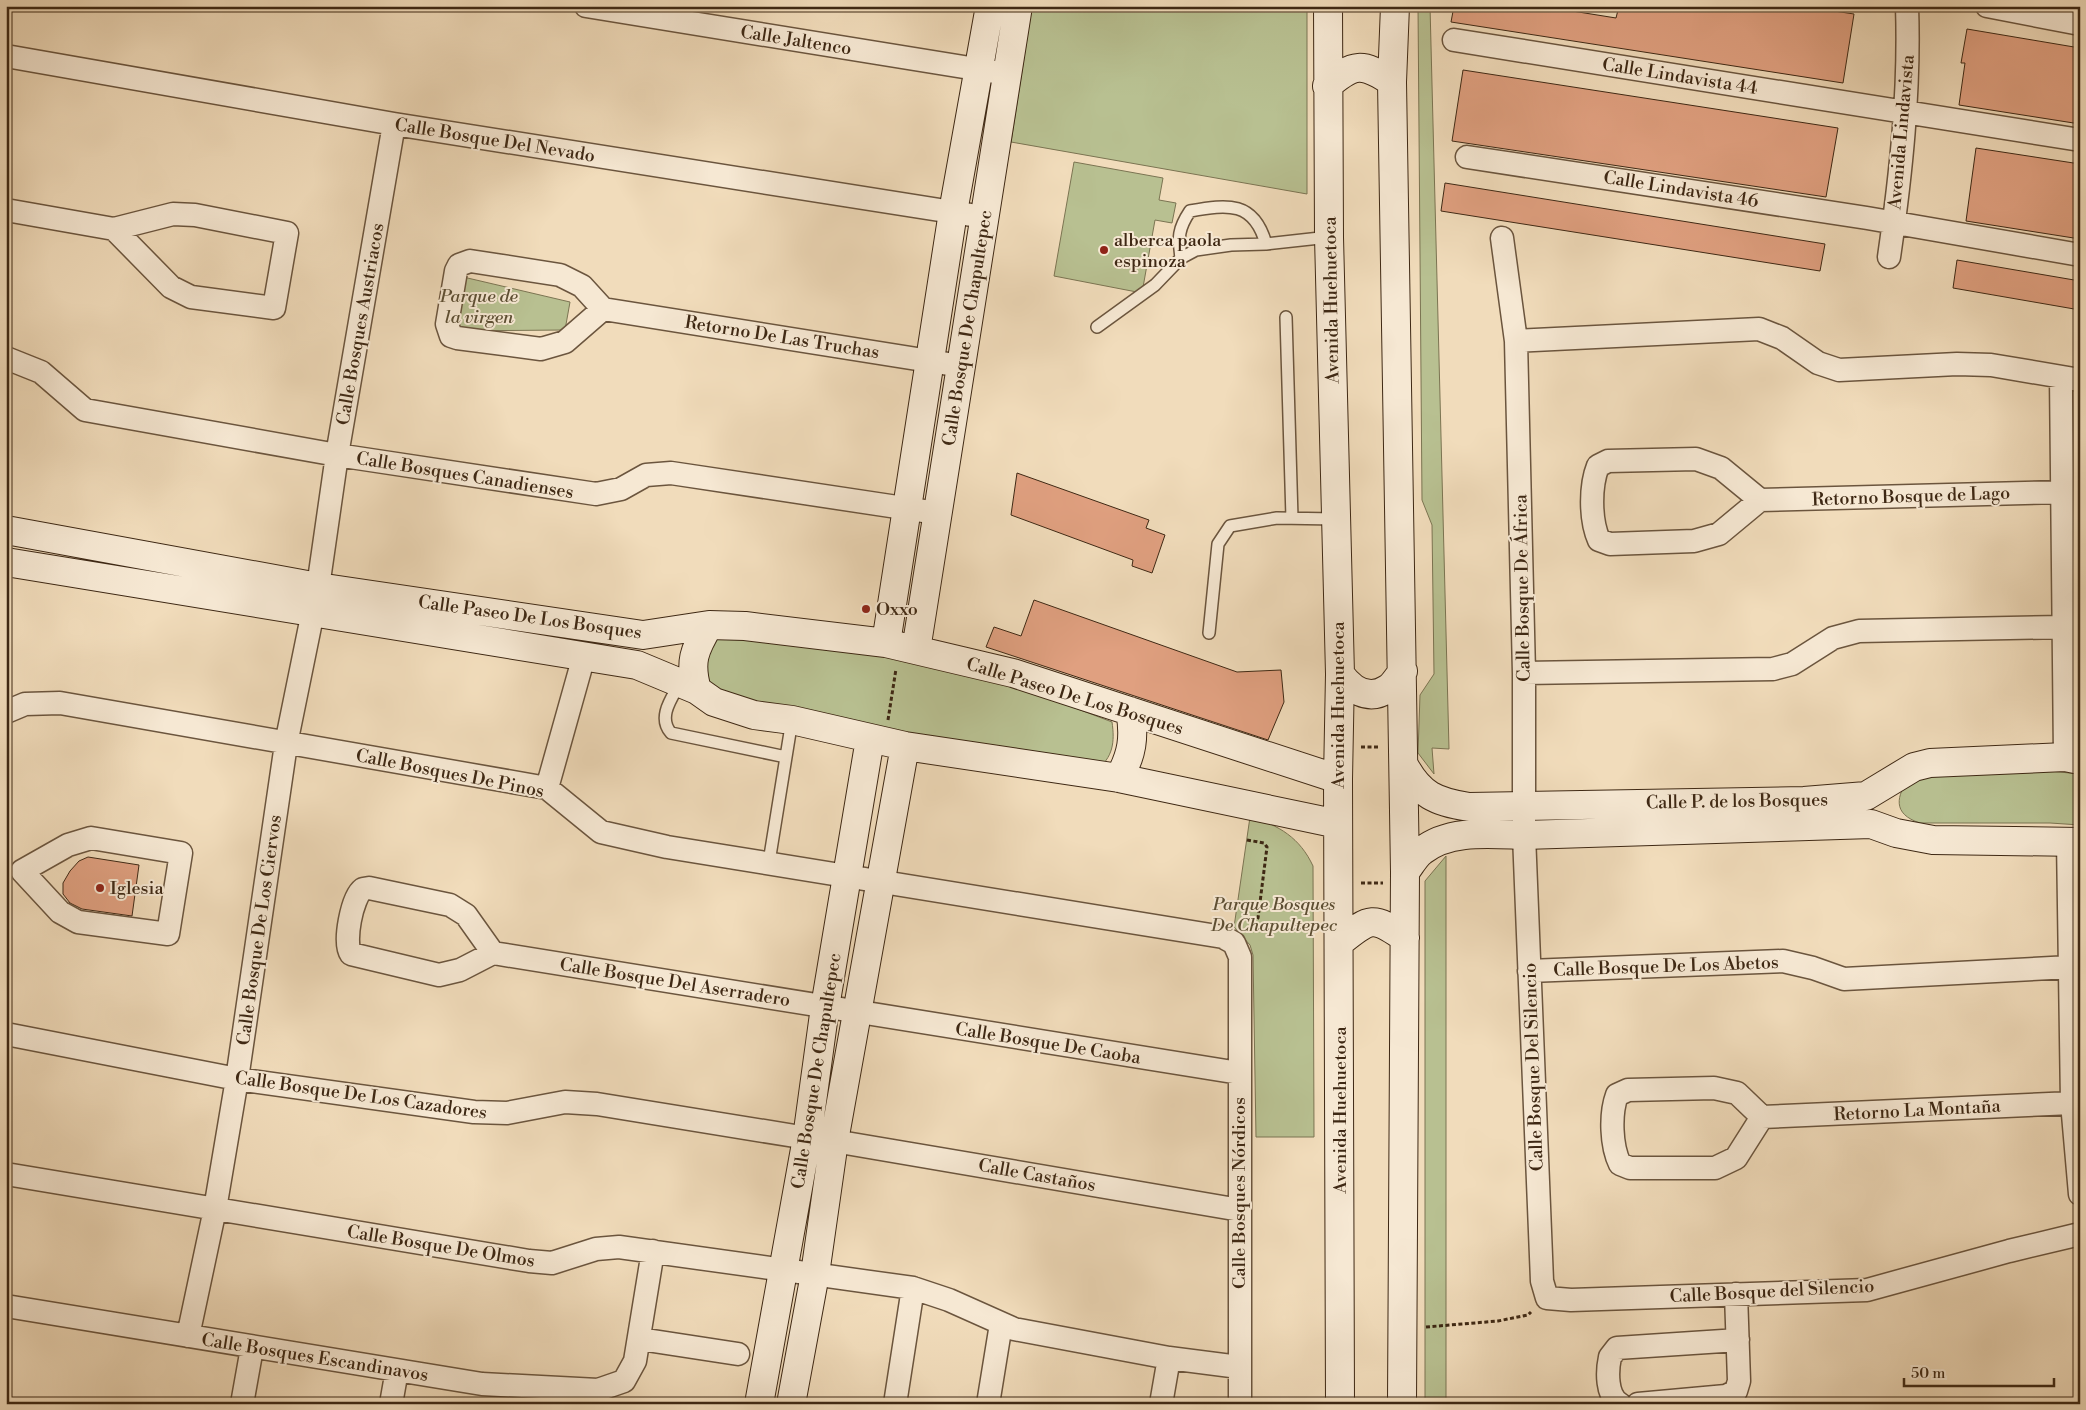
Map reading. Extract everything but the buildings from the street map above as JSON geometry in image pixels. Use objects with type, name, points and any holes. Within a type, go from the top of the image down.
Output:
[{"type":"main road","name":"Calle Bosque De Chapultepec","points":[[901,646],[907,507],[954,212],[990,6]]},
{"type":"main road","name":"Calle Bosque De Chapultepec","points":[[901,646],[938,512],[1018,6]]},
{"type":"main road","name":"Avenida Huehuetoca","points":[[1328,6],[1329,238],[1340,674],[1338,746],[1340,1404]]},
{"type":"main road","points":[[1395,6],[1392,82],[1405,877],[1402,1404]]},
{"type":"main road","points":[[1327,86],[1346,70],[1360,66],[1373,69],[1392,82]]},
{"type":"main road","name":"Calle Paseo De Los Bosques","points":[[6,530],[318,586],[644,635],[709,625],[745,626],[901,646],[1013,673],[1338,779]]},
{"type":"main road","name":"Calle Paseo De Los Bosques","points":[[6,562],[637,665],[688,686],[714,702],[754,715],[792,720],[886,742],[1119,778],[1338,824]]},
{"type":"main road","points":[[688,686],[695,647],[709,625]]},
{"type":"main road","points":[[1340,674],[1350,688],[1369,695],[1387,690],[1403,671]]},
{"type":"main road","points":[[1119,778],[1128,763],[1133,746],[1134,728],[1130,711]]},
{"type":"main road","name":"Calle Bosque De Chapultepec","points":[[759,1404],[806,1138],[847,875],[886,742]]},
{"type":"main road","name":"Calle Bosque De Chapultepec","points":[[791,1404],[815,1274],[834,1141],[881,882],[886,742]]},
{"type":"main road","name":"Calle P. de los Bosques","points":[[1404,757],[1419,788],[1441,803],[1469,807],[1804,800],[1866,796],[1914,767],[1930,763],[2072,758]]},
{"type":"main road","points":[[1902,774],[1892,787],[1888,803],[1889,812],[1897,826],[1910,836]]},
{"type":"main road","name":"Calle P. de los Bosques","points":[[1405,877],[1421,851],[1442,840],[1472,834],[1524,835],[1870,824],[1910,836],[1934,840],[2074,841]]},
{"type":"main road","points":[[1340,942],[1361,925],[1373,921],[1385,924],[1405,938]]},
{"type":"street","name":"Calle Jaltenco","points":[[586,6],[1007,74]]},
{"type":"street","name":"Avenida Lindavista","points":[[1889,257],[1906,111],[1909,49],[1907,6]]},
{"type":"street","points":[[1987,6],[2080,24]]},
{"type":"street","name":"Calle Lindavista 44","points":[[1454,40],[2080,140]]},
{"type":"street","name":"Calle Bosque Del Nevado","points":[[6,56],[394,124],[984,217]]},
{"type":"street","name":"Calle Bosques Austriacos","points":[[313,613],[337,455],[394,124]]},
{"type":"street","name":"Calle Lindavista 46","points":[[1467,157],[1894,223],[2080,255]]},
{"type":"street","points":[[6,210],[114,228],[173,214],[195,215],[287,232],[274,308],[191,297],[171,286],[114,228]]},
{"type":"street","name":"Calle Bosque De África","points":[[1502,238],[1516,342],[1524,673],[1524,835]]},
{"type":"street","points":[[464,262],[560,275],[582,286],[603,309],[565,342],[541,349],[457,338],[448,331],[456,271],[464,262]]},
{"type":"street","name":"Retorno De Las Truchas","points":[[603,309],[961,366]]},
{"type":"street","points":[[1516,342],[1760,329],[1782,338],[1818,363],[1839,370],[1974,365],[2070,378],[2061,492],[2064,627],[2072,758]]},
{"type":"street","name":"Calle Bosques Canadienses","points":[[6,358],[41,372],[85,410],[337,455],[596,494],[621,489],[646,475],[670,473],[938,512]]},
{"type":"street","points":[[1696,460],[1721,468],[1760,500],[1719,534],[1694,541],[1610,544],[1599,540],[1594,529],[1594,476],[1598,466],[1608,461],[1696,460]]},
{"type":"street","name":"Retorno Bosque de Lago","points":[[1760,500],[2061,492]]},
{"type":"street","name":"Calle Bosque De Los Ciervos","points":[[188,1336],[215,1209],[237,1079],[286,744],[313,613]]},
{"type":"street","points":[[1524,673],[1773,669],[1792,664],[1833,638],[1859,631],[2064,627]]},
{"type":"street","points":[[547,788],[584,656]]},
{"type":"street","name":"Calle Bosques De Pinos","points":[[6,712],[25,704],[60,703],[286,744],[547,788],[601,832],[667,847],[769,862],[881,882]]},
{"type":"street","name":"Calle Bosque Del Silencio","points":[[1524,835],[1542,1281],[1547,1298]]},
{"type":"street","points":[[91,838],[181,853],[168,934],[78,922],[60,912],[14,870],[68,845],[91,838]]},
{"type":"street","points":[[2074,841],[2070,967],[2072,1103],[2080,1194]]},
{"type":"street","points":[[881,882],[1223,937],[1234,943]]},
{"type":"street","points":[[369,888],[450,905],[466,915],[493,952],[460,970],[439,975],[357,957],[348,949],[347,943],[355,898],[363,889],[369,888]]},
{"type":"street","name":"Calle Bosques Nórdicos","points":[[1234,943],[1240,957],[1240,1404]]},
{"type":"street","name":"Calle Bosque Del Aserradero","points":[[493,952],[858,1012]]},
{"type":"street","name":"Calle Bosque De Los Abetos","points":[[1529,971],[1783,961],[1814,968],[1844,979],[2070,967]]},
{"type":"street","name":"Calle Bosque De Caoba","points":[[858,1012],[1239,1073]]},
{"type":"street","name":"Calle Bosque De Los Cazadores","points":[[6,1034],[237,1079],[474,1112],[507,1113],[565,1102],[597,1104],[806,1138]]},
{"type":"street","points":[[1714,1088],[1737,1093],[1762,1117],[1736,1158],[1715,1168],[1630,1168],[1620,1164],[1616,1154],[1613,1106],[1617,1095],[1628,1090],[1714,1088]]},
{"type":"street","name":"Retorno La Montaña","points":[[1762,1117],[2072,1103]]},
{"type":"street","name":"Calle Castaños","points":[[834,1141],[1240,1210]]},
{"type":"street","name":"Calle Bosque De Olmos","points":[[6,1174],[529,1261],[552,1263],[596,1249],[619,1247],[815,1274]]},
{"type":"street","name":"Calle Bosque del Silencio","points":[[1547,1298],[1571,1300],[1867,1290],[2009,1251],[2080,1234]]},
{"type":"street","points":[[653,1251],[640,1339],[738,1354]]},
{"type":"street","points":[[815,1274],[913,1288],[949,1300],[1001,1324],[1032,1333],[1169,1358],[1239,1367]]},
{"type":"street","points":[[895,1404],[913,1288]]},
{"type":"street","points":[[1638,1404],[1731,1395],[1736,1391],[1740,1381],[1736,1294]]},
{"type":"street","name":"Calle Bosques Escandinavos","points":[[6,1306],[252,1348],[397,1370],[481,1394],[598,1390],[624,1380],[636,1361],[640,1339]]},
{"type":"street","points":[[988,1404],[1001,1324]]},
{"type":"street","points":[[1620,1404],[1615,1401],[1610,1390],[1610,1357],[1617,1348],[1738,1340]]},
{"type":"street","points":[[242,1404],[252,1348]]},
{"type":"street","points":[[1161,1404],[1169,1358]]},
{"type":"street","points":[[392,1404],[397,1370]]},
{"type":"lane","points":[[1181,258],[1178,237],[1184,220],[1190,211],[1205,208],[1233,208],[1250,213],[1262,228],[1266,244]]},
{"type":"lane","points":[[1097,327],[1155,285],[1181,258],[1196,250],[1231,245],[1329,238]]},
{"type":"lane","points":[[1286,317],[1292,518]]},
{"type":"lane","points":[[1209,633],[1218,544],[1230,526],[1277,518],[1337,519]]},
{"type":"lane","points":[[688,686],[665,716],[664,722],[671,733],[786,757]]},
{"type":"lane","points":[[769,862],[792,720]]},
{"type":"path","points":[[886,742],[901,646]]},
{"type":"path","points":[[1338,746],[1404,757]]},
{"type":"path","points":[[1234,943],[1254,927],[1258,918],[1267,847],[1264,843],[1247,840]]},
{"type":"path","points":[[1339,883],[1405,877]]},
{"type":"path","points":[[1254,927],[1313,926]]},
{"type":"path","points":[[1426,1335],[1426,1325],[1498,1321],[1528,1315],[1547,1298]]},
{"type":"green space","points":[[1032,6],[1307,6],[1307,194],[1011,142]]},
{"type":"green space","points":[[1418,6],[1430,6],[1449,749],[1432,748],[1434,774],[1418,753],[1420,695],[1434,674],[1432,525],[1422,500]]},
{"type":"green space","name":"alberca paola espinoza","points":[[1074,162],[1163,178],[1159,200],[1176,203],[1172,223],[1155,220],[1142,293],[1054,276]]},
{"type":"green space","name":"Parque de la virgen","points":[[459,276],[570,302],[565,330],[448,331]]},
{"type":"green space","points":[[720,621],[1010,683],[1112,722],[1112,749],[1106,760],[1096,770],[711,693],[700,674]]},
{"type":"green space","points":[[2049,771],[2080,774],[2080,825],[2050,823],[1920,823],[1905,815],[1899,804],[1902,791],[1910,777]]},
{"type":"green space","name":"Parque Bosques De Chapultepec","points":[[1250,817],[1270,824],[1288,834],[1302,848],[1313,866],[1314,1137],[1256,1137],[1253,955],[1250,945],[1234,927]]},
{"type":"green space","points":[[1446,856],[1446,1404],[1425,1404],[1425,881]]},
{"type":"place","name":"alberca paola espinoza","points":[[1104,250]]},
{"type":"place","name":"Oxxo","points":[[866,609]]},
{"type":"place","name":"Iglesia","points":[[100,888]]}]
